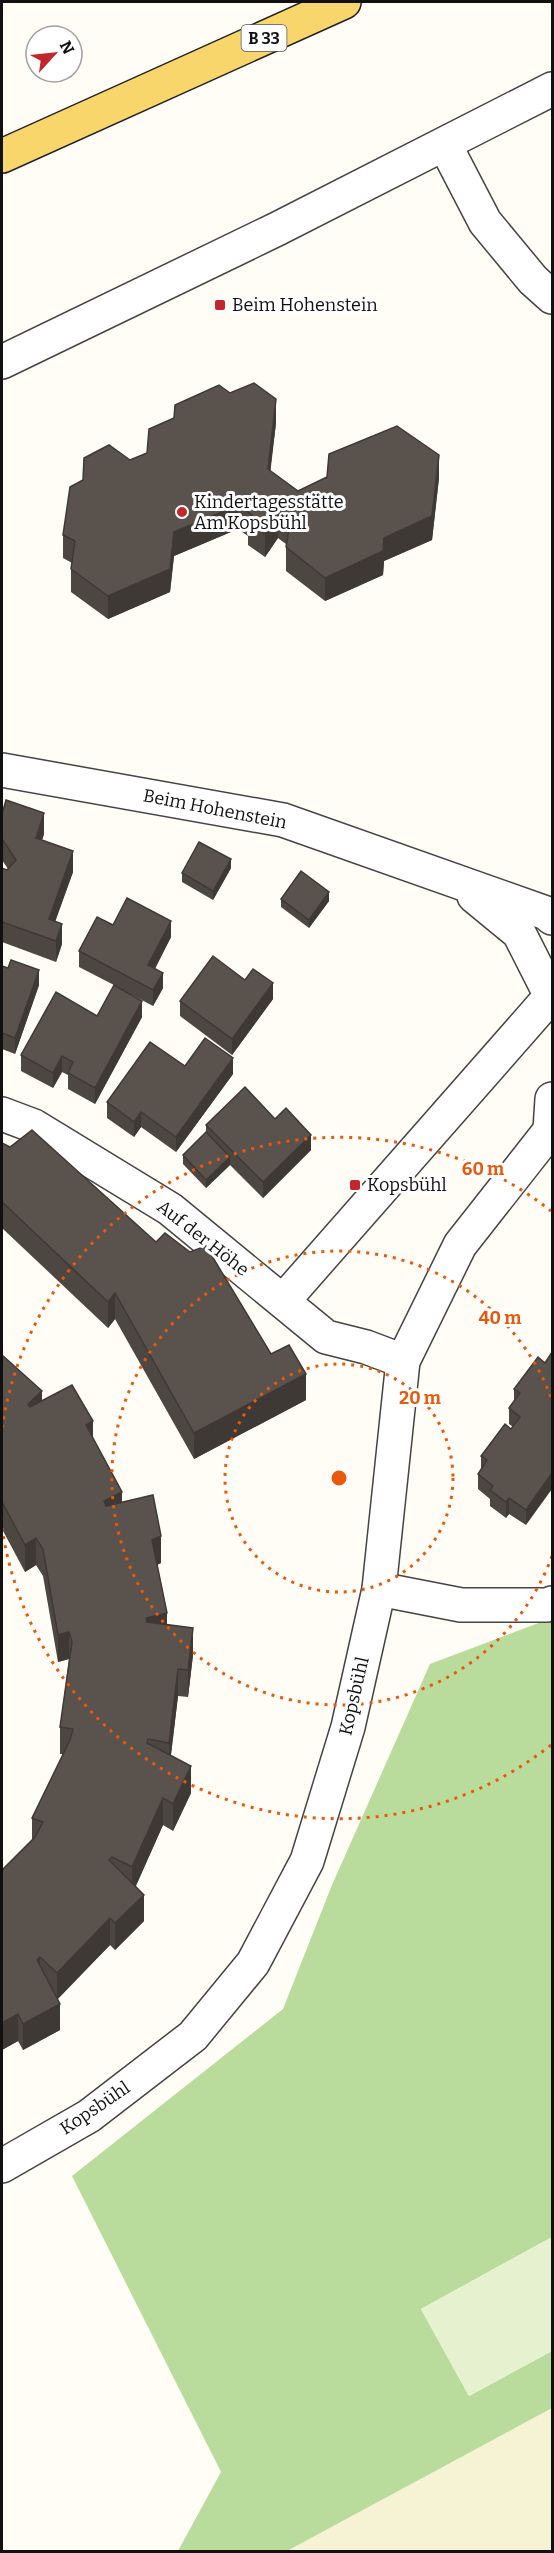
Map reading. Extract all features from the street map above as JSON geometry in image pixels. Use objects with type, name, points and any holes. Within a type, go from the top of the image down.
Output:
[{"type":"main road","name":"B 33","points":[[2,156],[33,140],[344,2]]},
{"type":"street","points":[[2,362],[277,229],[446,145],[552,89]]},
{"type":"street","points":[[446,145],[485,222],[533,280],[552,297]]},
{"type":"street","name":"Beim Hohenstein","points":[[2,770],[283,820],[546,913],[552,918]]},
{"type":"street","name":"Beim Hohenstein","points":[[457,882],[519,933],[552,999]]},
{"type":"street","points":[[283,1301],[552,999]]},
{"type":"street","name":"Auf der Höhe","points":[[2,1114],[34,1126],[170,1209],[326,1336],[366,1347],[403,1361]]},
{"type":"street","name":"Kopsbühl","points":[[2,2166],[89,2116],[194,2036],[253,1963],[306,1861],[348,1727],[379,1588],[403,1361],[460,1245],[552,1119]]},
{"type":"street","points":[[379,1588],[461,1605],[547,1605],[552,1603]]},
{"type":"shaded area","points":[[552,2408],[552,2551],[287,2551]]},
{"type":"green space","points":[[552,1618],[552,2237],[421,2309],[469,2396],[552,2351],[552,2408],[287,2551],[178,2551],[221,2472],[72,2176],[283,2009],[332,1885],[430,1664]]},
{"type":"green space","points":[[552,2237],[552,2351],[469,2396],[421,2309]]},
{"type":"building","name":"Kindertagesstätte Am Kopsbühl","points":[[254,383],[276,399],[268,469],[298,491],[327,477],[329,454],[397,426],[439,455],[432,516],[384,538],[383,551],[325,578],[286,547],[290,523],[278,515],[265,534],[248,521],[252,515],[238,505],[174,532],[170,569],[108,596],[71,569],[75,541],[63,535],[70,487],[83,480],[84,458],[109,445],[130,460],[147,453],[149,429],[174,418],[175,405],[219,385],[230,393]]},
{"type":"building","points":[[6,800],[44,813],[36,838],[73,851],[49,919],[62,924],[56,941],[2,922],[2,868],[7,870],[16,860],[2,839],[2,814]]},
{"type":"building","points":[[199,842],[231,859],[213,891],[182,873]]},
{"type":"building","points":[[301,871],[329,892],[309,920],[281,899]]},
{"type":"building","points":[[127,898],[171,921],[148,965],[163,973],[153,990],[79,951],[97,917],[113,925]]},
{"type":"building","points":[[213,956],[245,980],[253,969],[273,983],[232,1039],[180,1001]]},
{"type":"building","points":[[11,960],[39,970],[15,1038],[2,1033],[2,966],[8,968]]},
{"type":"building","points":[[114,985],[142,1001],[95,1088],[68,1073],[73,1062],[62,1056],[53,1073],[21,1055],[56,992],[97,1016]]},
{"type":"building","points":[[205,1038],[233,1058],[176,1137],[141,1112],[134,1122],[107,1102],[150,1042],[185,1066]]},
{"type":"building","points":[[245,1087],[275,1119],[286,1108],[311,1135],[263,1182],[206,1125]]},
{"type":"building","points":[[32,1130],[156,1242],[165,1233],[190,1252],[206,1246],[271,1354],[289,1345],[306,1374],[194,1433],[115,1293],[108,1302],[2,1202],[2,1143],[10,1147]]},
{"type":"building","points":[[206,1132],[230,1157],[206,1180],[183,1155]]},
{"type":"building","points":[[552,1352],[552,1473],[526,1510],[509,1498],[506,1502],[490,1490],[493,1486],[478,1474],[487,1460],[481,1456],[505,1424],[511,1429],[520,1417],[509,1408],[520,1393],[514,1389],[538,1357],[545,1363]]},
{"type":"building","points":[[2,1355],[42,1391],[28,1404],[30,1407],[72,1385],[93,1421],[86,1425],[122,1492],[104,1501],[106,1506],[153,1495],[161,1536],[152,1540],[167,1613],[146,1618],[147,1622],[193,1628],[188,1670],[178,1669],[169,1743],[148,1739],[147,1743],[191,1766],[173,1804],[163,1798],[132,1867],[112,1857],[109,1860],[144,1895],[115,1923],[110,1918],[57,1973],[40,1957],[37,1960],[60,2004],[23,2024],[18,2014],[2,2023],[2,1870],[35,1837],[43,1822],[32,1818],[70,1740],[73,1729],[60,1727],[72,1642],[69,1632],[58,1635],[43,1549],[36,1538],[25,1545],[2,1502]]},
{"type":"place","name":"Beim Hohenstein","points":[[220,305]]},
{"type":"place","name":"Kindertagesstätte Am Kopsbühl","points":[[182,512]]},
{"type":"place","name":"Kopsbühl","points":[[355,1185]]}]
